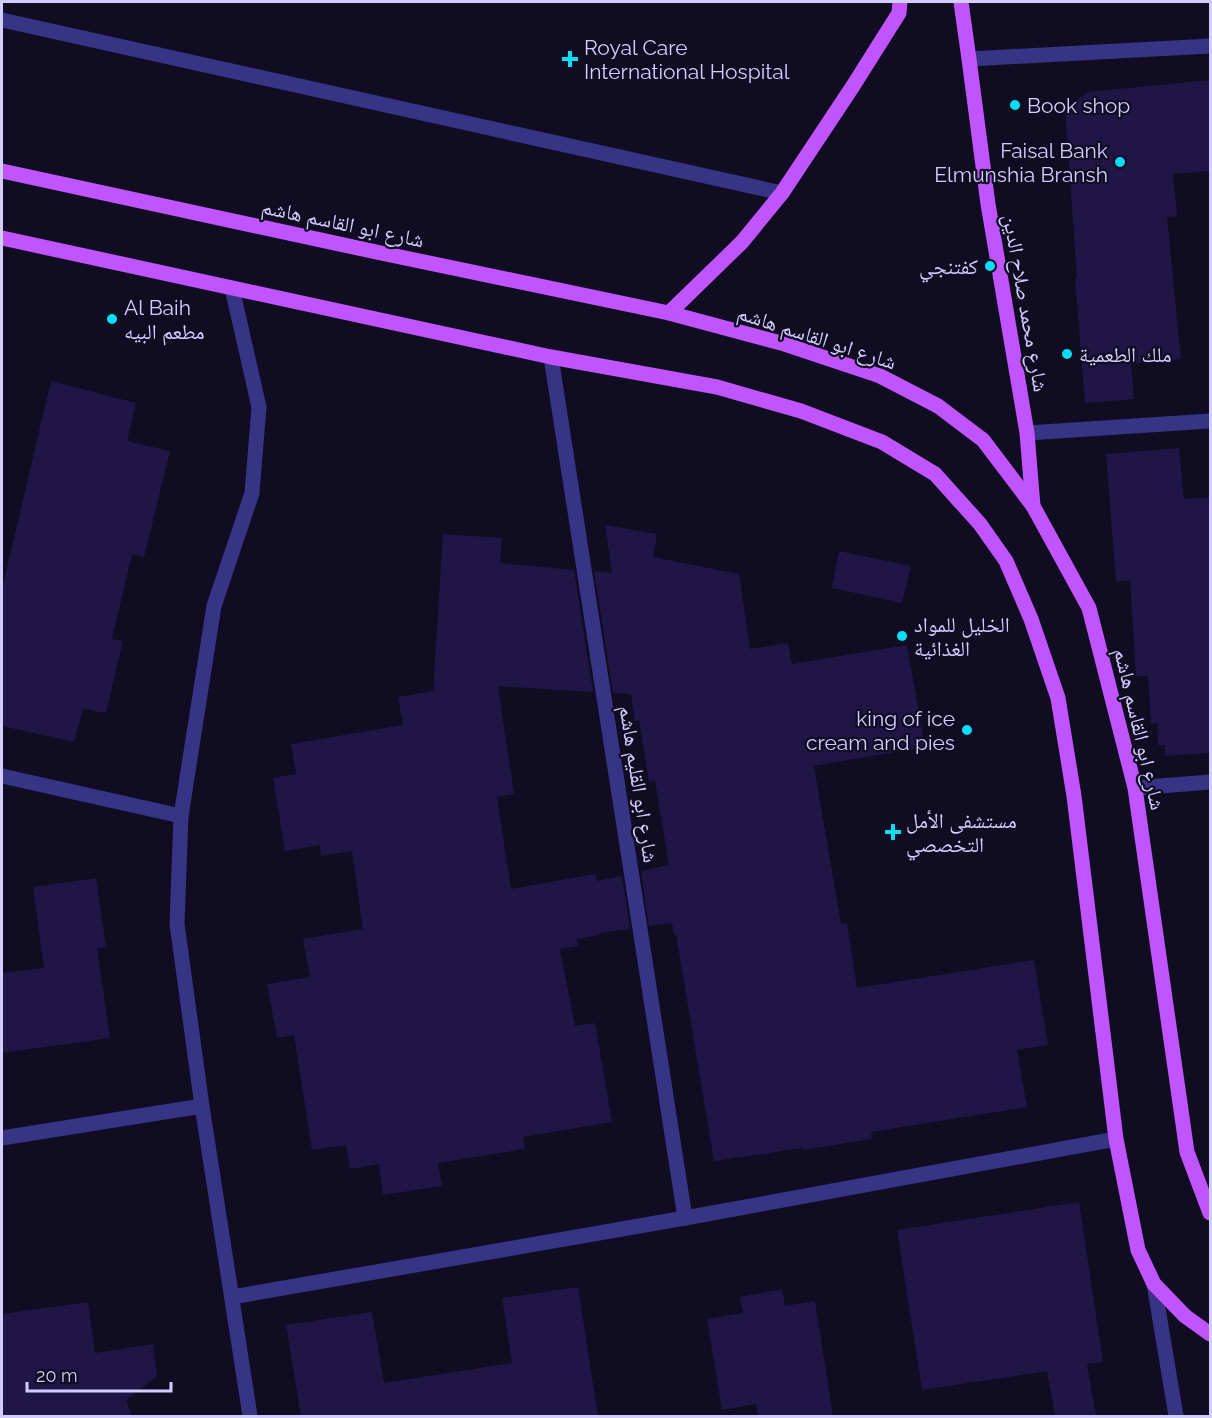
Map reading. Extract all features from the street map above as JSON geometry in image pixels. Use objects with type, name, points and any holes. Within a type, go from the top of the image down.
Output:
[{"type":"main road","points":[[669,313],[742,242],[782,193],[899,13],[900,2]]},
{"type":"main road","name":"شارع محمد صلاح الدين","points":[[960,2],[988,204],[1027,433],[1033,506]]},
{"type":"main road","name":"شارع ابو القاسم هاشم","points":[[2,171],[669,313],[781,344],[880,376],[938,406],[983,440],[1033,506],[1089,608],[1135,788],[1187,1152],[1210,1213]]},
{"type":"main road","points":[[2,238],[550,357],[717,387],[801,411],[882,442],[935,474],[980,524],[1006,561],[1031,619],[1058,698],[1074,796],[1116,1139],[1138,1250],[1154,1284],[1185,1317],[1210,1334]]},
{"type":"street","points":[[2,20],[782,193]]},
{"type":"street","points":[[969,59],[1210,46]]},
{"type":"street","points":[[231,288],[259,406],[252,493],[214,606],[181,816],[177,924],[202,1106],[250,1416]]},
{"type":"street","name":"شارع ابو القليم هاشم","points":[[550,357],[685,1218]]},
{"type":"street","points":[[1027,433],[1210,421]]},
{"type":"street","points":[[2,776],[181,816]]},
{"type":"street","points":[[1135,788],[1210,782]]},
{"type":"street","points":[[2,1138],[202,1106]]},
{"type":"street","points":[[231,1297],[685,1218],[1116,1139]]},
{"type":"street","points":[[1154,1284],[1176,1416]]},
{"type":"building","points":[[1210,80],[1210,171],[1173,174],[1177,216],[1167,217],[1181,359],[1131,364],[1134,399],[1085,403],[1065,109],[1088,92]]},
{"type":"building","points":[[51,381],[136,403],[127,441],[170,451],[144,557],[132,554],[112,639],[123,641],[106,713],[83,709],[74,742],[2,726],[2,589]]},
{"type":"building","points":[[1179,448],[1184,499],[1210,497],[1210,753],[1165,756],[1165,745],[1158,745],[1157,723],[1151,724],[1148,676],[1136,676],[1130,580],[1116,582],[1106,454]]},
{"type":"building","points":[[605,525],[657,534],[653,557],[739,574],[750,649],[788,643],[792,664],[907,645],[925,747],[814,766],[841,924],[847,923],[857,988],[1034,960],[1048,1045],[1017,1050],[1027,1107],[871,1132],[872,1139],[714,1161],[676,934],[674,935],[672,923],[649,926],[641,871],[669,865],[655,781],[649,782],[639,720],[635,721],[631,694],[613,693],[594,571],[612,573]]},
{"type":"building","points":[[443,534],[502,538],[500,563],[574,570],[593,692],[498,686],[514,794],[497,797],[511,889],[595,874],[597,881],[622,876],[630,929],[577,939],[578,946],[560,949],[575,1026],[595,1023],[612,1122],[523,1137],[525,1149],[438,1163],[442,1186],[383,1195],[379,1164],[350,1169],[346,1145],[312,1150],[294,1035],[277,1038],[267,984],[310,977],[303,939],[363,929],[352,851],[321,856],[320,845],[285,851],[273,778],[296,774],[291,744],[403,725],[398,697],[433,691]]},
{"type":"building","points":[[839,551],[911,566],[902,603],[832,588]]},
{"type":"building","points":[[96,878],[106,947],[97,948],[110,1038],[2,1053],[2,973],[44,968],[33,887]]},
{"type":"building","points":[[1079,1202],[1103,1362],[1087,1364],[1096,1416],[1055,1416],[1047,1371],[922,1390],[897,1230]]},
{"type":"building","points":[[578,1287],[598,1416],[301,1416],[286,1325],[372,1312],[384,1383],[512,1363],[502,1298]]},
{"type":"building","points":[[782,1289],[785,1306],[815,1301],[833,1416],[758,1416],[756,1404],[722,1410],[707,1319],[743,1313],[740,1297]]},
{"type":"building","points":[[88,1302],[95,1353],[153,1344],[157,1376],[126,1400],[132,1416],[2,1416],[2,1314]]},
{"type":"place","name":"Royal Care International Hospital","points":[[570,59]]},
{"type":"place","name":"Book shop","points":[[1015,105]]},
{"type":"place","name":"Faisal Bank Elmunshia Bransh","points":[[1120,162]]},
{"type":"place","name":"كفتنجي","points":[[990,266]]},
{"type":"place","name":"Al Baih مطعم البيه","points":[[112,319]]},
{"type":"place","name":"ملك الطعمية","points":[[1067,354]]},
{"type":"place","name":"الخليل للمواد الغذائية","points":[[902,636]]},
{"type":"place","name":"king of ice cream and pies","points":[[967,730]]},
{"type":"place","name":"مستشفى الأمل التخصصي","points":[[893,832]]}]
